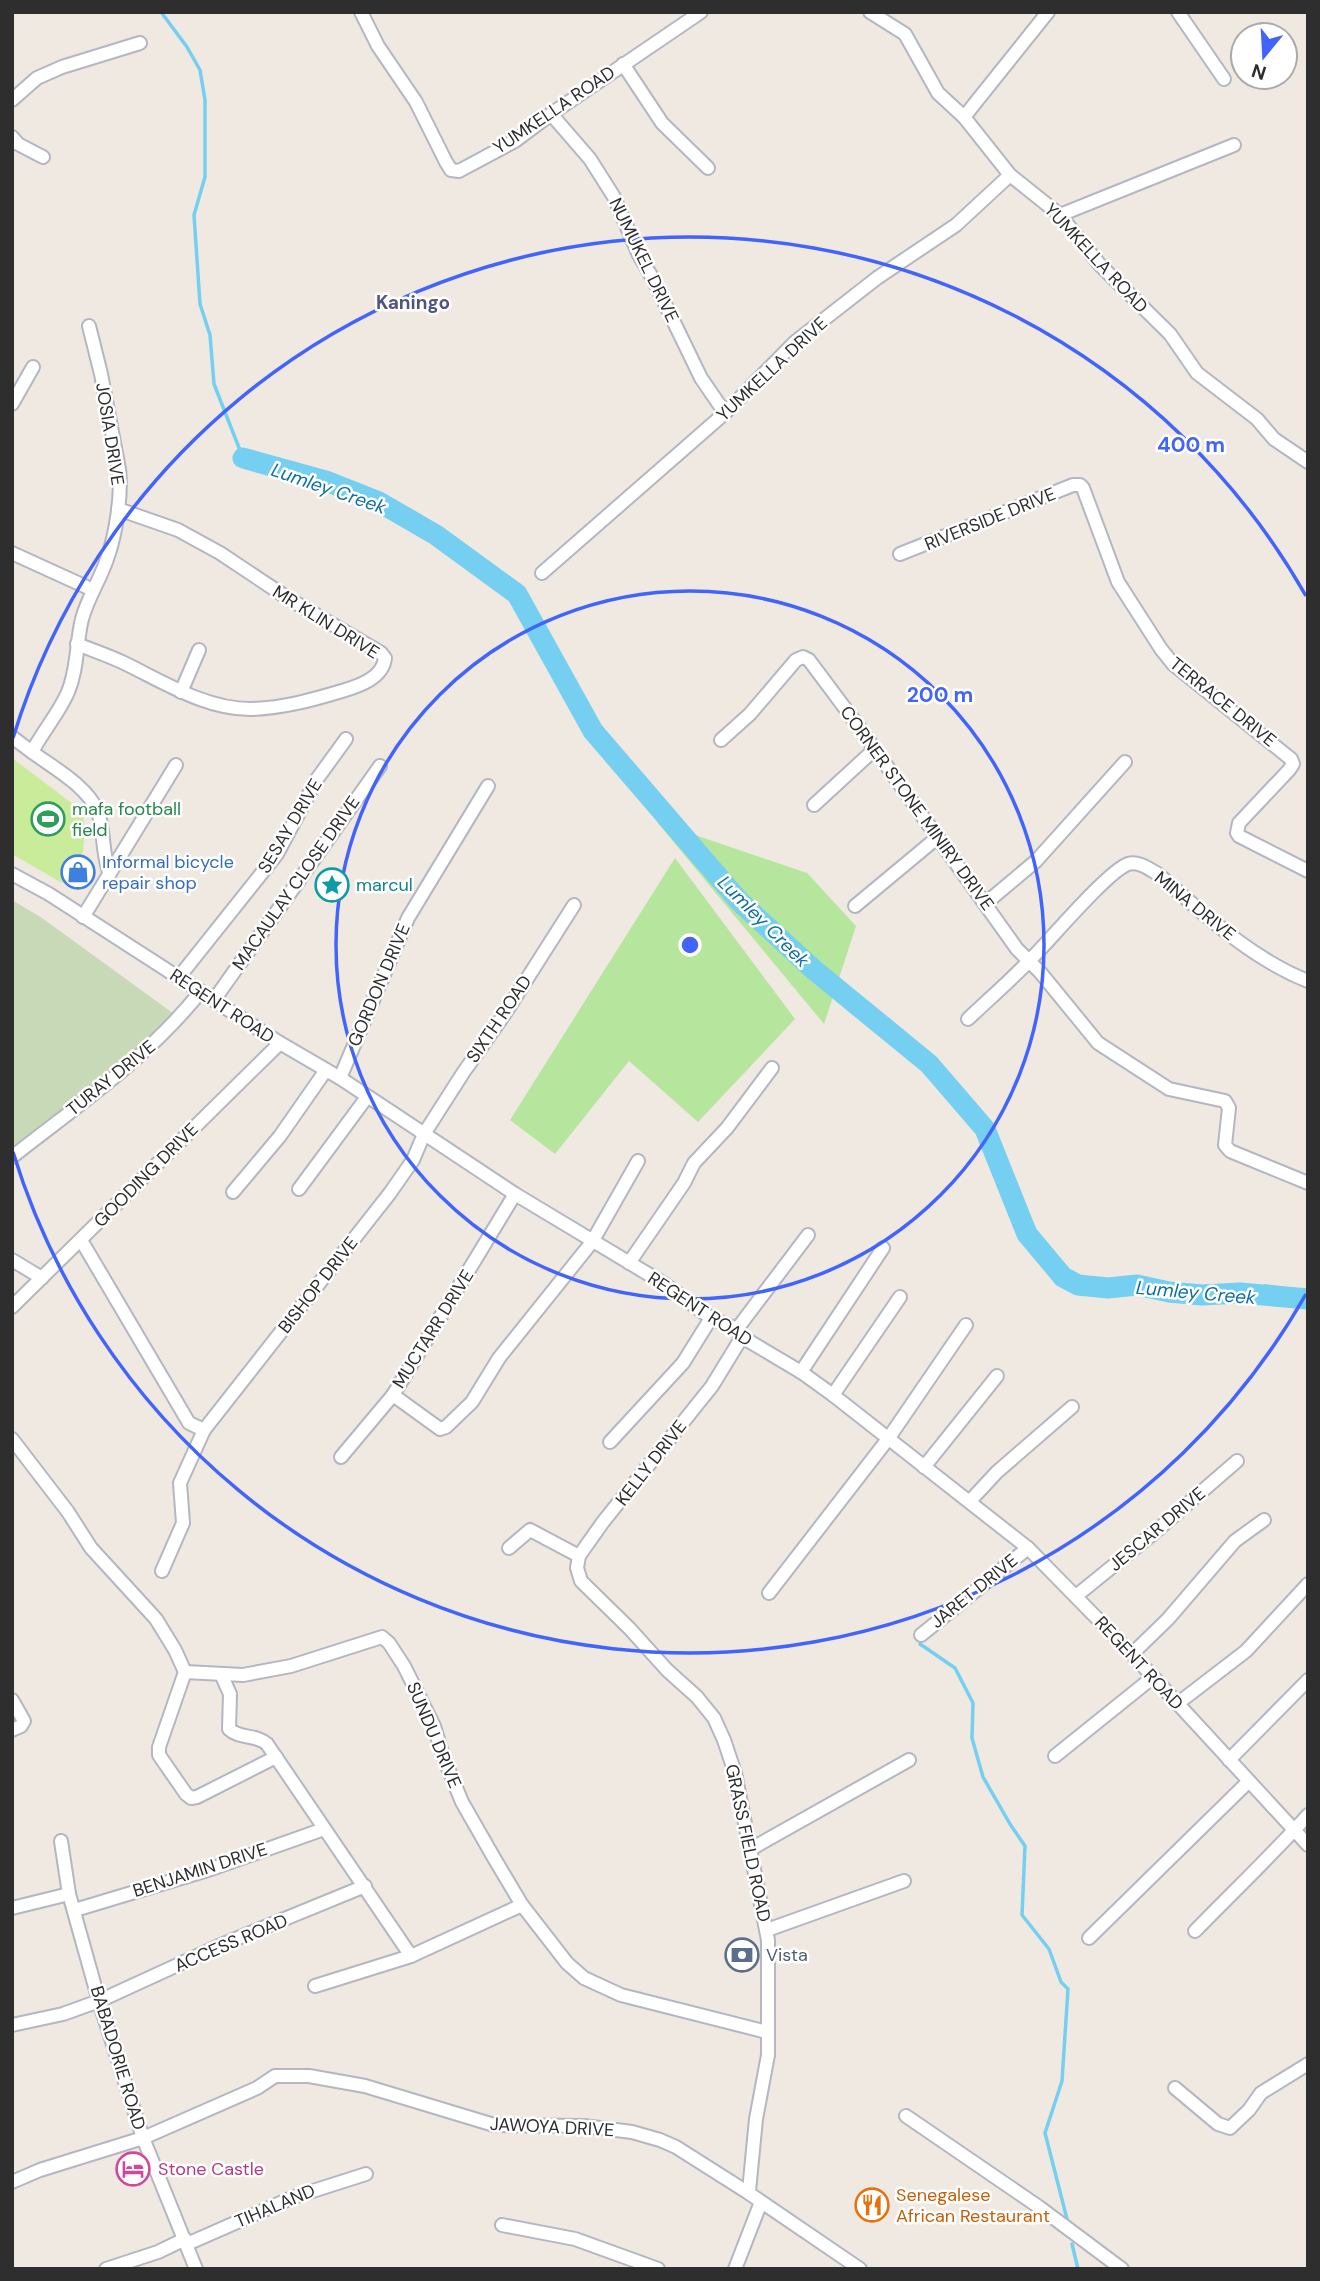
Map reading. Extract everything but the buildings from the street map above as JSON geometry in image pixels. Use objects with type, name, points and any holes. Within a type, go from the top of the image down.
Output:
[{"type":"street","name":"YUMKELLA ROAD","points":[[361,12],[378,46],[416,102],[451,170],[459,171],[515,141],[701,12]]},
{"type":"street","name":"YUMKELLA ROAD","points":[[870,12],[905,34],[938,93],[964,117],[1010,175],[1060,215],[1100,265],[1170,334],[1197,373],[1257,419],[1275,439],[1308,462]]},
{"type":"street","points":[[964,117],[1048,12]]},
{"type":"street","points":[[1178,12],[1224,79]]},
{"type":"street","points":[[12,100],[37,78],[62,67],[141,43]]},
{"type":"street","points":[[623,64],[662,123],[708,168]]},
{"type":"street","name":"NUMUKEL DRIVE","points":[[551,114],[590,159],[614,197],[639,255],[701,378],[725,414]]},
{"type":"street","points":[[12,137],[18,144],[43,157]]},
{"type":"street","points":[[1060,215],[1234,145]]},
{"type":"street","name":"YUMKELLA DRIVE","points":[[542,573],[725,414],[796,342],[877,278],[956,225],[1010,175]]},
{"type":"street","name":"JOSIA DRIVE","points":[[32,752],[68,693],[77,660],[77,644],[86,605],[107,561],[118,509],[120,469],[89,326]]},
{"type":"street","points":[[12,404],[33,367]]},
{"type":"street","name":"RIVERSIDE DRIVE","points":[[900,554],[1073,485],[1080,485]]},
{"type":"street","name":"TERRACE DRIVE","points":[[1080,485],[1095,517],[1118,582],[1161,649],[1173,664],[1291,759],[1293,764],[1289,770],[1239,823],[1237,833],[1308,872]]},
{"type":"street","name":"MR KLIN DRIVE","points":[[77,644],[119,661],[181,692],[219,705],[250,709],[287,705],[347,690],[370,680],[384,665],[385,657],[189,535],[118,509]]},
{"type":"street","points":[[12,553],[93,590]]},
{"type":"street","points":[[181,692],[200,650]]},
{"type":"street","name":"CORNER STONE MINIRY DRIVE","points":[[721,740],[750,714],[796,660],[803,657],[809,660],[1017,949],[1098,1043],[1169,1089],[1225,1101],[1229,1108],[1225,1145],[1230,1151],[1308,1183]]},
{"type":"street","points":[[12,737],[66,776],[91,800],[98,814],[109,872]]},
{"type":"street","name":"SESAY DRIVE","points":[[179,977],[277,853],[317,779],[346,739]]},
{"type":"street","points":[[814,805],[875,749]]},
{"type":"street","points":[[986,903],[1036,861],[1125,762]]},
{"type":"street","points":[[83,917],[176,765]]},
{"type":"street","name":"MACAULAY CLOSE DRIVE","points":[[214,1000],[380,766]]},
{"type":"street","name":"GORDON DRIVE","points":[[340,1078],[408,918],[488,786]]},
{"type":"street","points":[[855,906],[938,837]]},
{"type":"street","name":"MINA DRIVE","points":[[1029,961],[1101,886],[1121,867],[1132,863],[1144,865],[1158,874],[1260,958],[1284,972],[1308,981]]},
{"type":"street","name":"REGENT ROAD","points":[[12,874],[340,1078],[515,1194],[663,1283],[711,1318],[740,1333],[833,1395],[1028,1548],[1132,1654],[1308,1845]]},
{"type":"street","name":"SIXTH ROAD","points":[[424,1134],[574,905]]},
{"type":"street","points":[[968,1019],[1029,961]]},
{"type":"street","name":"TURAY DRIVE","points":[[12,1157],[155,1043],[201,991]]},
{"type":"street","name":"GOODING DRIVE","points":[[12,1307],[280,1043]]},
{"type":"street","points":[[629,1263],[684,1184],[694,1163],[727,1128],[772,1068]]},
{"type":"street","points":[[233,1192],[280,1136],[326,1070]]},
{"type":"street","points":[[299,1189],[367,1097]]},
{"type":"street","name":"BISHOP DRIVE","points":[[162,1571],[183,1523],[180,1483],[204,1430],[390,1193],[419,1149],[424,1134]]},
{"type":"street","points":[[393,1395],[440,1429],[446,1427],[472,1402],[499,1358],[592,1241],[638,1161]]},
{"type":"street","name":"MUCTARR DRIVE","points":[[341,1457],[393,1395],[515,1194]]},
{"type":"street","name":"KELLY DRIVE","points":[[579,1556],[712,1386],[740,1333],[808,1235]]},
{"type":"street","points":[[81,1240],[189,1423],[204,1430]]},
{"type":"street","points":[[801,1372],[883,1248]]},
{"type":"street","points":[[12,1260],[42,1278]]},
{"type":"street","points":[[833,1395],[900,1297]]},
{"type":"street","points":[[610,1442],[683,1363],[711,1318]]},
{"type":"street","points":[[769,1593],[888,1439],[966,1325]]},
{"type":"street","points":[[923,1467],[997,1376]]},
{"type":"street","points":[[970,1501],[1007,1463],[1072,1407]]},
{"type":"street","points":[[12,1439],[68,1512],[91,1548],[156,1619],[175,1650],[185,1672],[159,1747],[159,1755],[187,1794],[191,1798],[197,1797],[276,1757]]},
{"type":"street","name":"JESCAR DRIVE","points":[[1076,1596],[1237,1461]]},
{"type":"street","points":[[1132,1654],[1168,1619],[1235,1541],[1264,1520]]},
{"type":"street","points":[[509,1548],[530,1530],[579,1556]]},
{"type":"street","name":"JARET DRIVE","points":[[921,1635],[1028,1548]]},
{"type":"street","name":"GRASS FIELD ROAD","points":[[579,1556],[577,1568],[580,1581],[697,1697],[714,1718],[735,1773],[767,1930],[768,2055],[756,2119],[749,2191]]},
{"type":"street","points":[[1177,1704],[1246,1651],[1308,1584]]},
{"type":"street","name":"SUNDU DRIVE","points":[[185,1672],[243,1675],[291,1666],[382,1637],[404,1666],[434,1726],[462,1802],[522,1905],[567,1963],[595,1984],[632,1999],[767,2032]]},
{"type":"street","points":[[221,1674],[230,1694],[229,1729],[237,1735],[263,1741],[276,1757],[411,1956]]},
{"type":"street","points":[[1055,1756],[1152,1678]]},
{"type":"street","points":[[1229,1760],[1308,1680]]},
{"type":"street","points":[[12,1700],[24,1721],[21,1726],[12,1730]]},
{"type":"street","points":[[749,1850],[909,1760]]},
{"type":"street","points":[[1089,1938],[1248,1782]]},
{"type":"street","points":[[1195,1931],[1308,1815]]},
{"type":"street","name":"BENJAMIN DRIVE","points":[[75,1910],[211,1868],[324,1829]]},
{"type":"street","name":"BABADORIE ROAD","points":[[61,1841],[69,1894],[99,2001],[143,2138],[196,2269]]},
{"type":"street","points":[[767,1930],[904,1881]]},
{"type":"street","name":"ACCESS ROAD","points":[[12,2025],[63,2014],[99,2001],[221,1945],[365,1886]]},
{"type":"street","points":[[12,1908],[69,1894]]},
{"type":"street","points":[[315,1986],[411,1956],[522,1905]]},
{"type":"street","points":[[1175,2088],[1219,2124],[1230,2128],[1249,2110],[1261,2093],[1308,2064]]},
{"type":"street","name":"JAWOYA DRIVE","points":[[12,2182],[40,2170],[143,2138],[257,2088],[275,2076],[309,2076],[365,2086],[494,2125],[584,2126],[632,2132],[676,2147],[860,2269]]},
{"type":"street","points":[[906,2116],[1016,2190],[1122,2269]]},
{"type":"street","name":"TIHALAND","points":[[106,2269],[158,2252],[294,2197],[366,2174]]},
{"type":"street","points":[[735,2269],[761,2202]]},
{"type":"street","points":[[502,2225],[575,2239],[658,2269]]},
{"type":"green space","name":"mafa football field","points":[[12,758],[82,811],[85,827],[83,852],[62,883],[12,854]]},
{"type":"green space","points":[[657,822],[807,873],[856,926],[824,1024]]},
{"type":"green space","points":[[675,858],[795,1019],[698,1122],[629,1061],[555,1154],[510,1120]]},
{"type":"green space","points":[[12,900],[42,918],[174,1014],[93,1088],[12,1150]]},
{"type":"water","points":[[1264,1284],[1308,1290],[1308,1308],[1260,1302]]},
{"type":"waterway","points":[[161,12],[200,70],[205,100],[205,177],[194,215],[200,304],[210,335],[214,384],[243,458]]},
{"type":"waterway","name":"Lumley Creek","points":[[243,458],[326,481],[379,502],[436,535],[517,594],[593,731],[740,902],[813,969],[929,1064],[985,1129],[1027,1234],[1063,1277],[1078,1285],[1108,1288],[1137,1285],[1202,1295],[1240,1293],[1308,1299]]},
{"type":"waterway","points":[[920,1644],[955,1668],[973,1703],[972,1738],[983,1777],[1025,1846],[1022,1915],[1049,1949],[1061,1982],[1068,1989],[1062,2081],[1045,2133],[1068,2223]]},
{"type":"waterway","points":[[1072,2244],[1078,2269]]},
{"type":"place","name":"mafa football field","points":[[48,819]]},
{"type":"place","name":"Informal bicycle repair shop","points":[[78,872]]},
{"type":"place","name":"marcul","points":[[332,885]]},
{"type":"place","name":"Vista","points":[[742,1955]]},
{"type":"place","name":"Stone Castle","points":[[133,2169]]},
{"type":"place","name":"Senegalese African Restaurant","points":[[872,2205]]},
{"type":"district","name":"Kaningo","points":[[413,302]]}]
